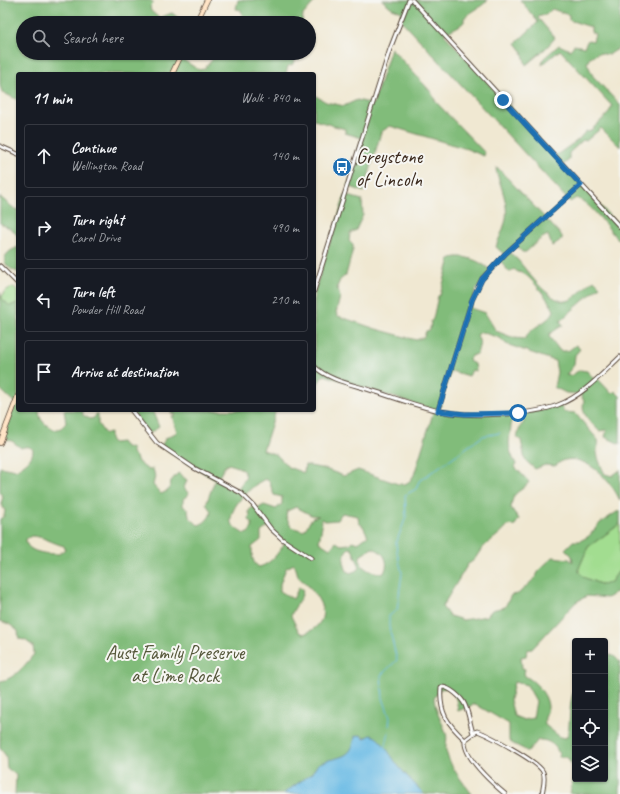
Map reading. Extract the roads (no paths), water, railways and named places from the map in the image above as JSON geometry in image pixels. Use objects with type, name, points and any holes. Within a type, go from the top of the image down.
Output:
[{"type":"street","points":[[199,16],[207,0]]},
{"type":"street","points":[[316,286],[390,49],[410,0],[620,227]]},
{"type":"street","points":[[173,72],[179,60]]},
{"type":"street","points":[[0,146],[16,153]]},
{"type":"street","points":[[438,411],[472,300],[482,279],[505,254],[581,185]]},
{"type":"street","points":[[0,266],[16,282]]},
{"type":"street","points":[[316,368],[337,379],[438,411],[465,414],[496,414],[529,412],[559,405],[582,392],[620,357]]},
{"type":"street","points":[[0,443],[16,401]]},
{"type":"street","points":[[133,412],[157,443],[194,468],[241,493],[254,505],[271,529],[282,539],[311,558]]},
{"type":"street","points":[[473,733],[463,702],[455,693],[441,687],[440,706],[446,719],[465,740],[465,747],[473,760],[490,781],[505,794]]},
{"type":"street","points":[[465,740],[477,731],[522,754],[542,769],[544,774],[542,794]]},
{"type":"water","points":[[360,735],[365,738],[371,735],[379,740],[397,764],[424,794],[283,794],[312,773],[318,764],[347,754],[353,744],[355,736]]},
{"type":"waterway","points":[[389,726],[390,718],[383,698],[381,675],[397,660],[389,627],[389,616],[397,610],[402,573],[396,543],[406,517],[405,495],[416,489],[419,481],[483,436],[500,433]]},
{"type":"waterway","points":[[385,749],[389,731]]},
{"type":"place","name":"Greystone of Lincoln","points":[[342,167]]},
{"type":"park label","name":"Aust Family Preserve at Lime Rock","points":[[175,664]]}]
